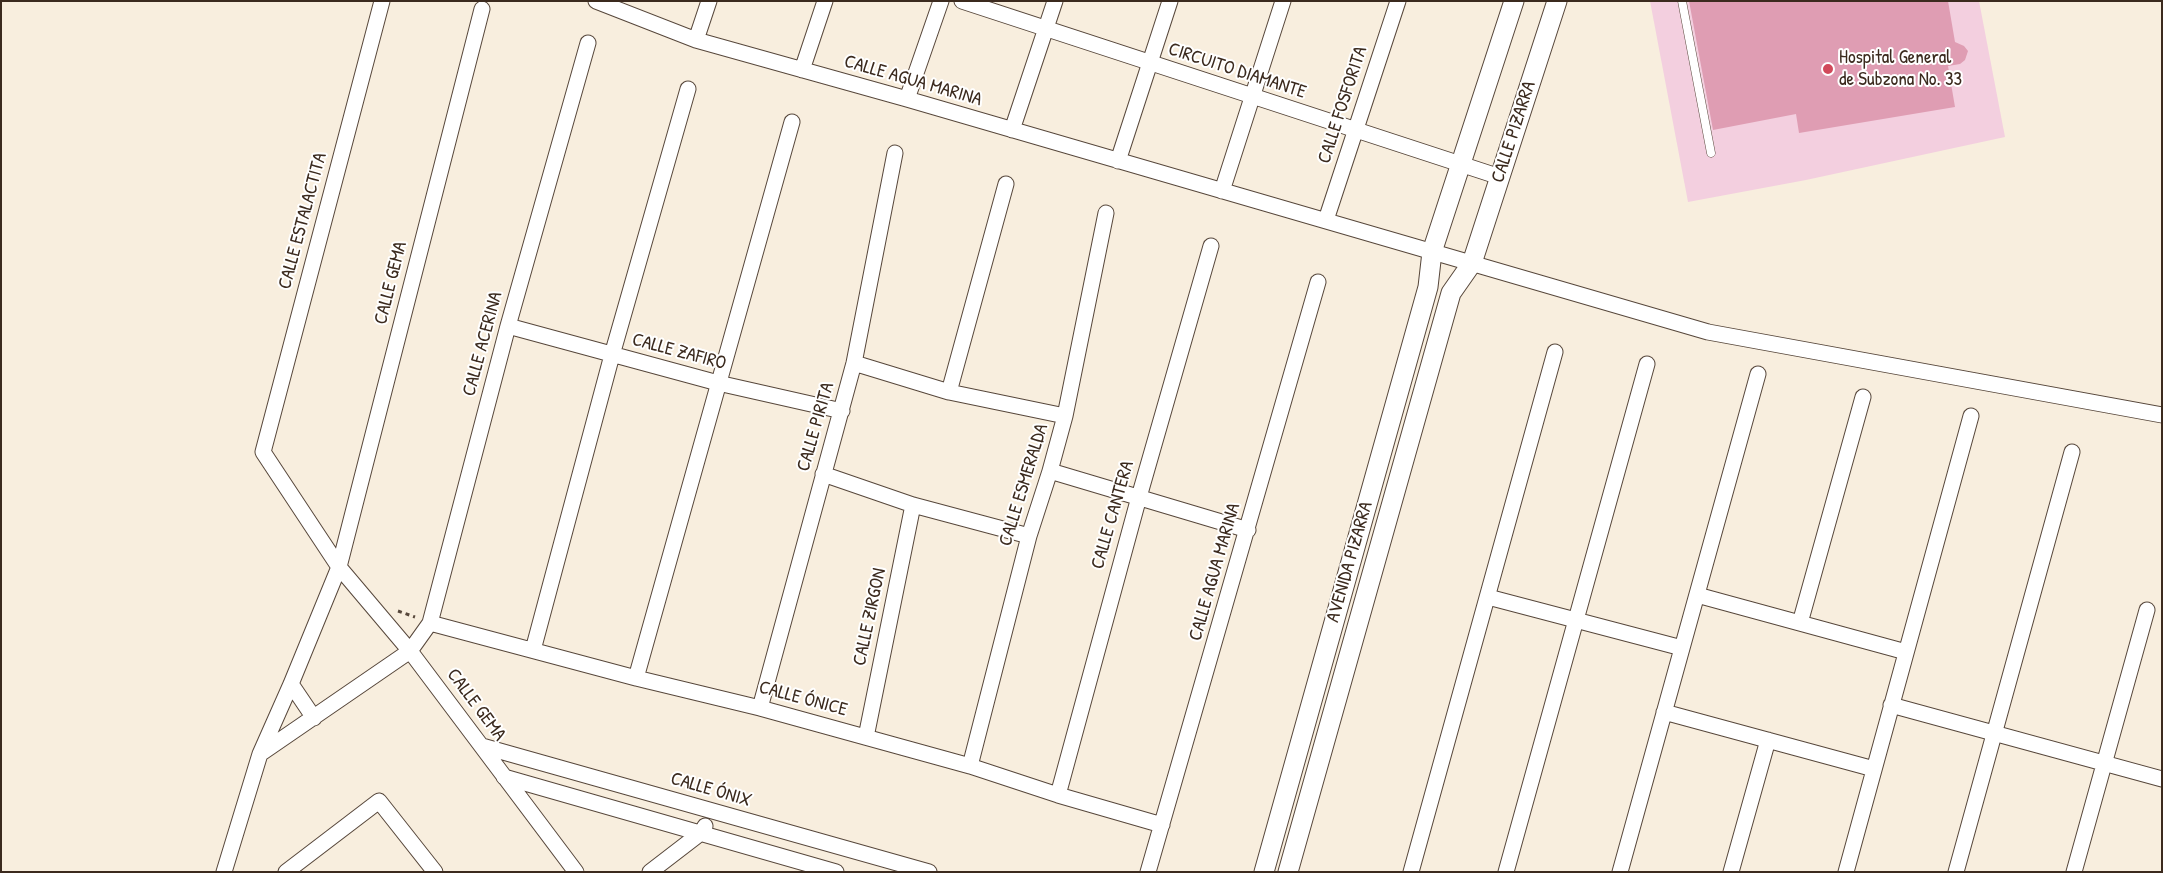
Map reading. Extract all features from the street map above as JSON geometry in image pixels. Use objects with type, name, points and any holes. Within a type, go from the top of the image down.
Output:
[{"type":"street","name":"CALLE ESTALACTITA","points":[[263,452],[382,1]]},
{"type":"street","name":"CALLE AGUA MARINA","points":[[596,1],[696,40],[907,99],[1708,332],[2162,415]]},
{"type":"street","points":[[696,40],[709,1]]},
{"type":"street","points":[[802,70],[825,1]]},
{"type":"street","points":[[907,99],[941,1]]},
{"type":"street","name":"CIRCUITO DIAMANTE","points":[[962,1],[1354,131],[1500,177]]},
{"type":"street","points":[[1012,130],[1055,1]]},
{"type":"street","points":[[1118,161],[1170,1]]},
{"type":"street","points":[[1222,191],[1283,1]]},
{"type":"street","name":"CALLE FOSFORITA","points":[[1326,220],[1398,1]]},
{"type":"street","points":[[1432,252],[1514,1]]},
{"type":"street","name":"CALLE PIZARRA","points":[[1472,263],[1556,1]]},
{"type":"street","name":"CALLE GEMA","points":[[224,872],[260,754],[291,684],[338,567],[482,9]]},
{"type":"street","name":"CALLE ACERINA","points":[[260,754],[410,650],[430,623],[508,326],[588,43]]},
{"type":"street","points":[[533,650],[612,354],[688,89]]},
{"type":"street","points":[[636,678],[792,122]]},
{"type":"street","name":"CALLE PIRITA","points":[[760,708],[854,363],[895,153]]},
{"type":"street","points":[[949,392],[1006,184]]},
{"type":"street","name":"CALLE ESMERALDA","points":[[970,766],[1028,536],[1066,416],[1106,213]]},
{"type":"street","name":"CALLE CANTERA","points":[[1058,795],[1139,497],[1211,246]]},
{"type":"street","name":"AVENIDA PIZARRA","points":[[1264,872],[1362,516],[1428,287],[1432,252]]},
{"type":"street","name":"AVENIDA PIZARRA","points":[[1288,872],[1451,293],[1472,263]]},
{"type":"street","name":"CALLE AGUA MARINA","points":[[1148,872],[1318,282]]},
{"type":"street","points":[[1428,287],[1451,293]]},
{"type":"street","name":"CALLE ZAFIRO","points":[[508,326],[718,383],[842,411]]},
{"type":"street","points":[[1411,872],[1555,352]]},
{"type":"street","points":[[854,363],[949,392],[1066,416]]},
{"type":"street","points":[[1506,872],[1646,364]]},
{"type":"street","points":[[1620,872],[1758,374]]},
{"type":"street","points":[[1800,623],[1863,397]]},
{"type":"street","points":[[1846,872],[1971,416]]},
{"type":"street","name":"CALLE GEMA","points":[[263,452],[338,567],[410,650],[576,872]]},
{"type":"street","points":[[1956,872],[2072,452]]},
{"type":"street","points":[[1050,471],[1248,530]]},
{"type":"street","points":[[823,474],[913,505],[1028,536]]},
{"type":"street","name":"CALLE ZIRGON","points":[[866,737],[913,505]]},
{"type":"street","points":[[1362,516],[1385,523]]},
{"type":"street","points":[[1697,595],[1906,652]]},
{"type":"street","points":[[1488,597],[1682,648]]},
{"type":"street","points":[[2074,872],[2147,610]]},
{"type":"street","name":"CALLE ÓNICE","points":[[430,623],[866,737],[970,766],[1058,795],[1162,825]]},
{"type":"street","points":[[291,684],[314,718]]},
{"type":"street","points":[[1892,705],[2162,779]]},
{"type":"street","points":[[1664,712],[1874,769]]},
{"type":"street","points":[[1306,719],[1329,725]]},
{"type":"street","points":[[1732,872],[1768,740]]},
{"type":"street","name":"CALLE ÓNIX","points":[[482,746],[930,872]]},
{"type":"street","points":[[504,777],[702,832],[833,871]]},
{"type":"street","points":[[286,872],[380,801],[435,872]]},
{"type":"street","points":[[650,872],[702,832],[710,811]]},
{"type":"lane","points":[[1682,1],[1710,154]]},
{"type":"shaded area","name":"Hospital General de Subzona No. 33","points":[[1650,1],[1979,1],[2005,137],[1806,180],[1688,202]]},
{"type":"building","points":[[1689,1],[1948,1],[1955,42],[1964,46],[1968,51],[1965,60],[1960,64],[1948,66],[1955,107],[1799,133],[1796,114],[1713,130]]},
{"type":"place","name":"Hospital General de Subzona No. 33","points":[[1828,69]]}]
